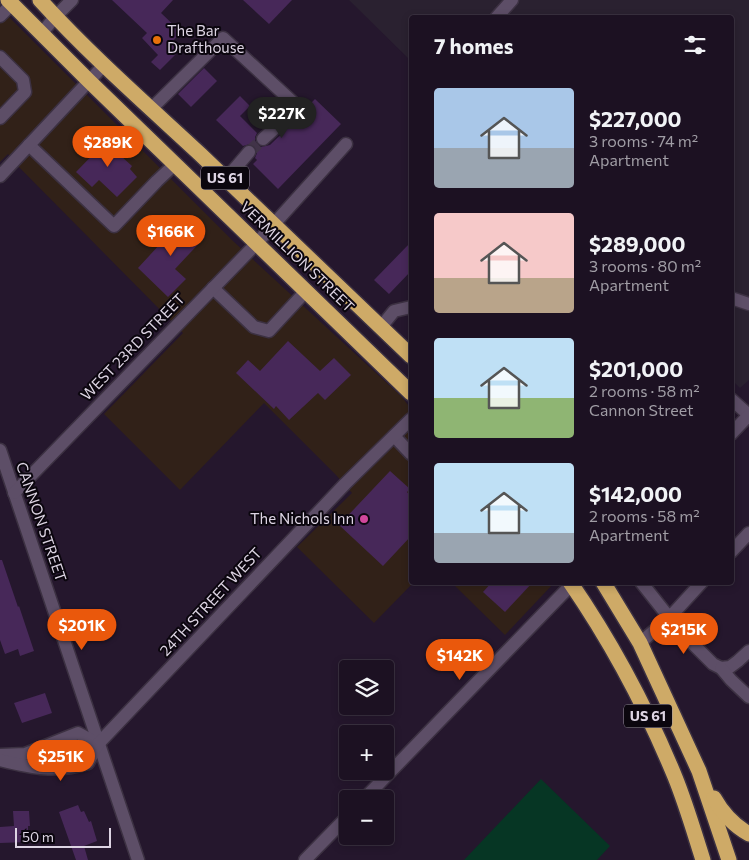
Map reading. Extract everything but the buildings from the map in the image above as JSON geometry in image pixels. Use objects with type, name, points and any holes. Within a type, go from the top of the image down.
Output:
[{"type":"highway","name":"VERMILLION STREET","points":[[40,0],[104,64],[409,354]]},
{"type":"highway","name":"VERMILLION STREET","points":[[10,2],[409,391]]},
{"type":"highway","name":"US 61","points":[[573,585],[619,660],[648,715],[676,779],[703,860]]},
{"type":"highway","name":"US 61","points":[[606,585],[640,643],[698,772],[729,860]]},
{"type":"highway","points":[[698,772],[727,818],[749,834]]},
{"type":"street","points":[[41,34],[55,16],[72,0]]},
{"type":"street","points":[[499,15],[512,0]]},
{"type":"street","points":[[0,16],[10,2]]},
{"type":"street","points":[[151,109],[223,38],[298,107],[263,139]]},
{"type":"street","points":[[0,57],[23,80],[24,92],[0,118]]},
{"type":"street","points":[[0,176],[104,64]]},
{"type":"street","name":"WEST 23RD STREET","points":[[14,493],[257,243],[346,144]]},
{"type":"street","points":[[29,145],[114,226],[175,164]]},
{"type":"street","points":[[226,179],[249,152]]},
{"type":"street","points":[[213,288],[254,327],[270,331],[306,291]]},
{"type":"street","points":[[734,299],[749,304]]},
{"type":"street","points":[[381,328],[394,311],[409,307]]},
{"type":"street","points":[[734,402],[749,415],[734,431]]},
{"type":"street","name":"24TH STREET WEST","points":[[0,760],[29,767],[52,769],[88,763],[98,744],[345,484],[409,421]]},
{"type":"street","points":[[394,436],[409,452]]},
{"type":"street","name":"CANNON STREET","points":[[0,450],[138,860]]},
{"type":"street","points":[[734,549],[749,533]]},
{"type":"street","points":[[373,790],[570,585]]},
{"type":"street","points":[[643,585],[679,630],[713,664],[721,668],[749,697]]},
{"type":"street","points":[[640,643],[670,617],[699,585]]},
{"type":"street","points":[[721,668],[730,668],[749,651]]},
{"type":"street","points":[[0,755],[25,754],[78,733],[98,744]]},
{"type":"street","points":[[305,860],[339,825]]},
{"type":"shaded area","points":[[349,0],[749,0],[749,380],[740,388],[734,382],[734,15],[409,15],[409,59]]},
{"type":"shaded area","points":[[0,8],[233,241],[402,397],[409,406],[409,585],[411,585],[374,623],[297,547],[352,493],[264,403],[180,490],[104,414],[183,333],[8,154],[0,162]]},
{"type":"shaded area","points":[[454,585],[552,585],[505,635]]},
{"type":"green space","points":[[541,779],[610,846],[597,860],[464,860]]},
{"type":"tunnel","points":[[249,152],[263,139]]},
{"type":"place","name":"The Bar Drafthouse","points":[[157,40]]},
{"type":"place","name":"The Nichols Inn","points":[[364,519]]}]
